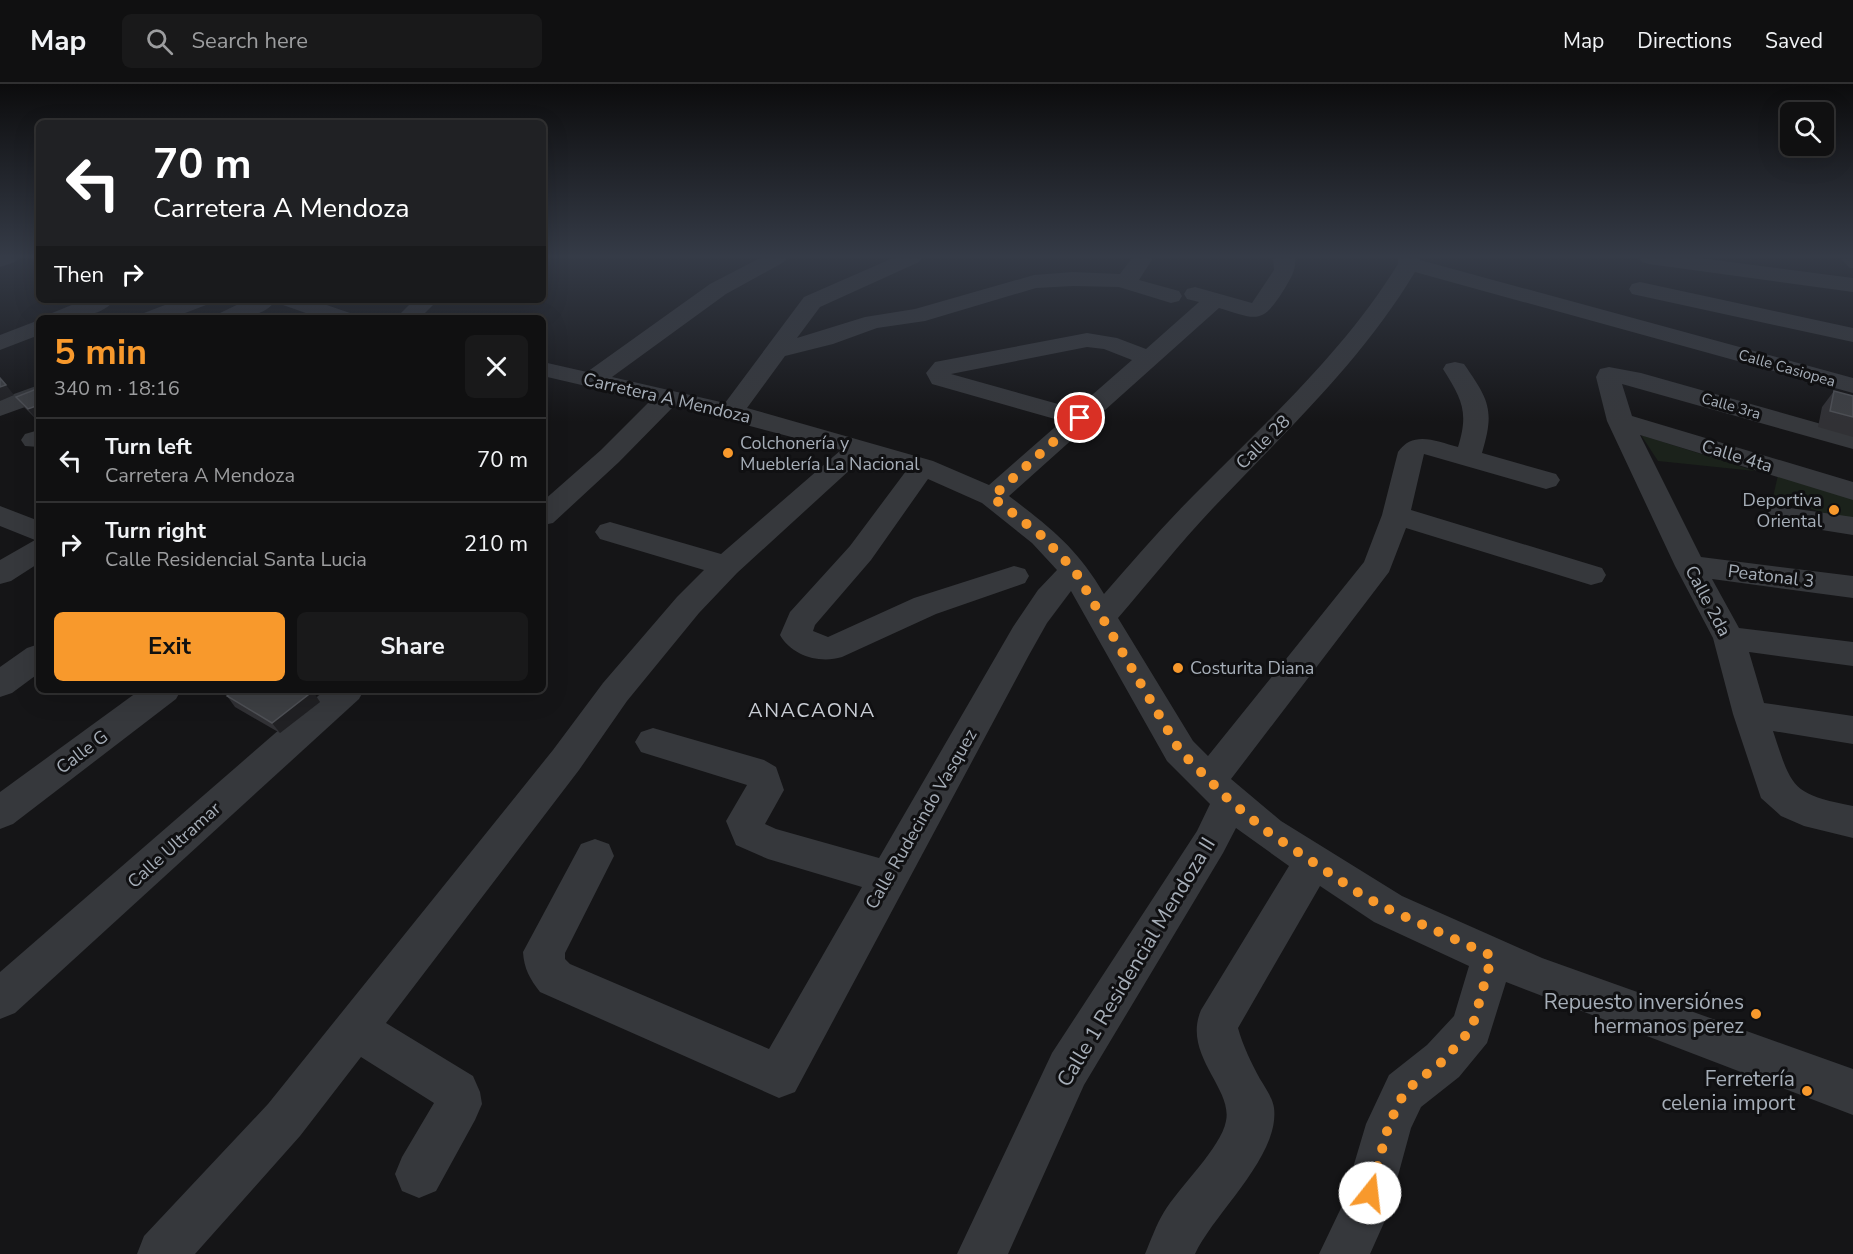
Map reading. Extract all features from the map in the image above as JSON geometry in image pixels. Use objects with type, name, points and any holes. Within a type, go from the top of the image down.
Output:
[{"type":"street","points":[[592,380],[686,313]]},
{"type":"street","points":[[731,412],[804,313]]},
{"type":"street","points":[[778,350],[825,339],[873,322],[928,313]]},
{"type":"street","points":[[992,497],[1200,313]]},
{"type":"street","name":"Calle 28","points":[[1103,615],[1201,504],[1308,396],[1378,313]]},
{"type":"street","name":"Calle Casiopea","points":[[1590,313],[1853,386]]},
{"type":"street","points":[[1627,323],[1631,313]]},
{"type":"street","points":[[1747,313],[1853,336]]},
{"type":"street","points":[[0,343],[36,328]]},
{"type":"street","points":[[1080,418],[950,382],[941,379],[938,373],[944,367],[1087,340],[1109,343],[1148,358]]},
{"type":"street","points":[[1455,369],[1474,397],[1479,421],[1468,457],[1546,480]]},
{"type":"street","name":"Carretera A Mendoza","points":[[546,370],[731,412],[860,447],[924,467],[992,497],[1042,536],[1075,571],[1103,615],[1136,678],[1180,751],[1219,791],[1268,832],[1388,909],[1492,956],[1598,999],[1853,1092]]},
{"type":"street","name":"Calle 2da","points":[[1609,374],[1620,421],[1690,566],[1729,638],[1750,714],[1774,787],[1794,805],[1817,815],[1853,822]]},
{"type":"street","name":"Calle 3ra","points":[[1609,374],[1632,378],[1853,441]]},
{"type":"street","points":[[0,408],[36,394]]},
{"type":"street","points":[[546,513],[610,456],[668,398]]},
{"type":"street","name":"Calle 4ta","points":[[1620,421],[1853,492]]},
{"type":"street","name":"Calle 1 Residencial Mendoza II","points":[[982,1254],[1068,1069],[1210,842],[1219,791],[1378,565],[1396,515],[1412,452],[1418,446],[1430,447],[1468,457]]},
{"type":"street","points":[[162,1254],[284,1120],[566,760],[615,692],[688,605],[726,566],[860,447]]},
{"type":"street","points":[[924,467],[867,546],[818,604],[798,622],[796,635],[810,645],[831,649],[925,606],[1014,576]]},
{"type":"street","points":[[0,515],[36,531]]},
{"type":"street","points":[[1396,515],[1591,575]]},
{"type":"street","points":[[1776,515],[1853,526]]},
{"type":"street","points":[[610,532],[726,566]]},
{"type":"street","points":[[0,574],[36,551]]},
{"type":"street","name":"Peatonal 3","points":[[1690,566],[1853,587]]},
{"type":"street","name":"Calle Rudecindo Vasquez","points":[[595,856],[544,952],[544,966],[555,978],[778,1076],[887,877],[1047,599],[1061,581],[1075,571]]},
{"type":"street","points":[[1729,638],[1853,654]]},
{"type":"street","points":[[0,684],[36,658]]},
{"type":"street","name":"Calle G","points":[[0,813],[160,693]]},
{"type":"street","name":"Calle Ultramar","points":[[0,999],[345,693]]},
{"type":"street","points":[[1750,714],[1853,730]]},
{"type":"street","points":[[653,742],[751,770],[763,777],[766,790],[745,821],[749,834],[768,843],[887,877]]},
{"type":"street","points":[[1170,1254],[1181,1230],[1229,1164],[1248,1131],[1251,1108],[1224,1053],[1216,1025],[1313,862]]},
{"type":"street","points":[[1344,1254],[1363,1216],[1389,1124],[1405,1091],[1443,1061],[1472,1028],[1492,956]]},
{"type":"street","points":[[356,1029],[457,1092],[459,1104],[419,1174]]},
{"type":"shaded area","points":[[1641,435],[1755,471],[1658,461]]},
{"type":"shaded area","name":"Deportiva Oriental","points":[[1778,475],[1853,499],[1853,522],[1773,497]]},
{"type":"building","points":[[0,378],[6,385],[0,387]]},
{"type":"building","points":[[36,389],[36,406],[28,409],[16,397]]},
{"type":"building","points":[[1834,391],[1853,396],[1853,417],[1830,411]]},
{"type":"building","points":[[231,693],[310,693],[272,723],[227,696]]},
{"type":"place","name":"Colchonería y Mueblería La Nacional","points":[[728,453]]},
{"type":"place","name":"Deportiva Oriental","points":[[1834,510]]},
{"type":"place","name":"Costurita Diana","points":[[1178,668]]},
{"type":"place","name":"Repuesto inversiónes hermanos perez","points":[[1756,1014]]},
{"type":"place","name":"Ferretería celenia import","points":[[1807,1091]]},
{"type":"district","name":"ANACAONA","points":[[812,710]]},
{"type":"route","points":[[1080,418],[992,497],[1042,536],[1075,571],[1103,615],[1136,678],[1180,751],[1219,791],[1268,832],[1362,895],[1492,956],[1472,1028],[1443,1061],[1405,1091],[1389,1124],[1370,1193]]}]
